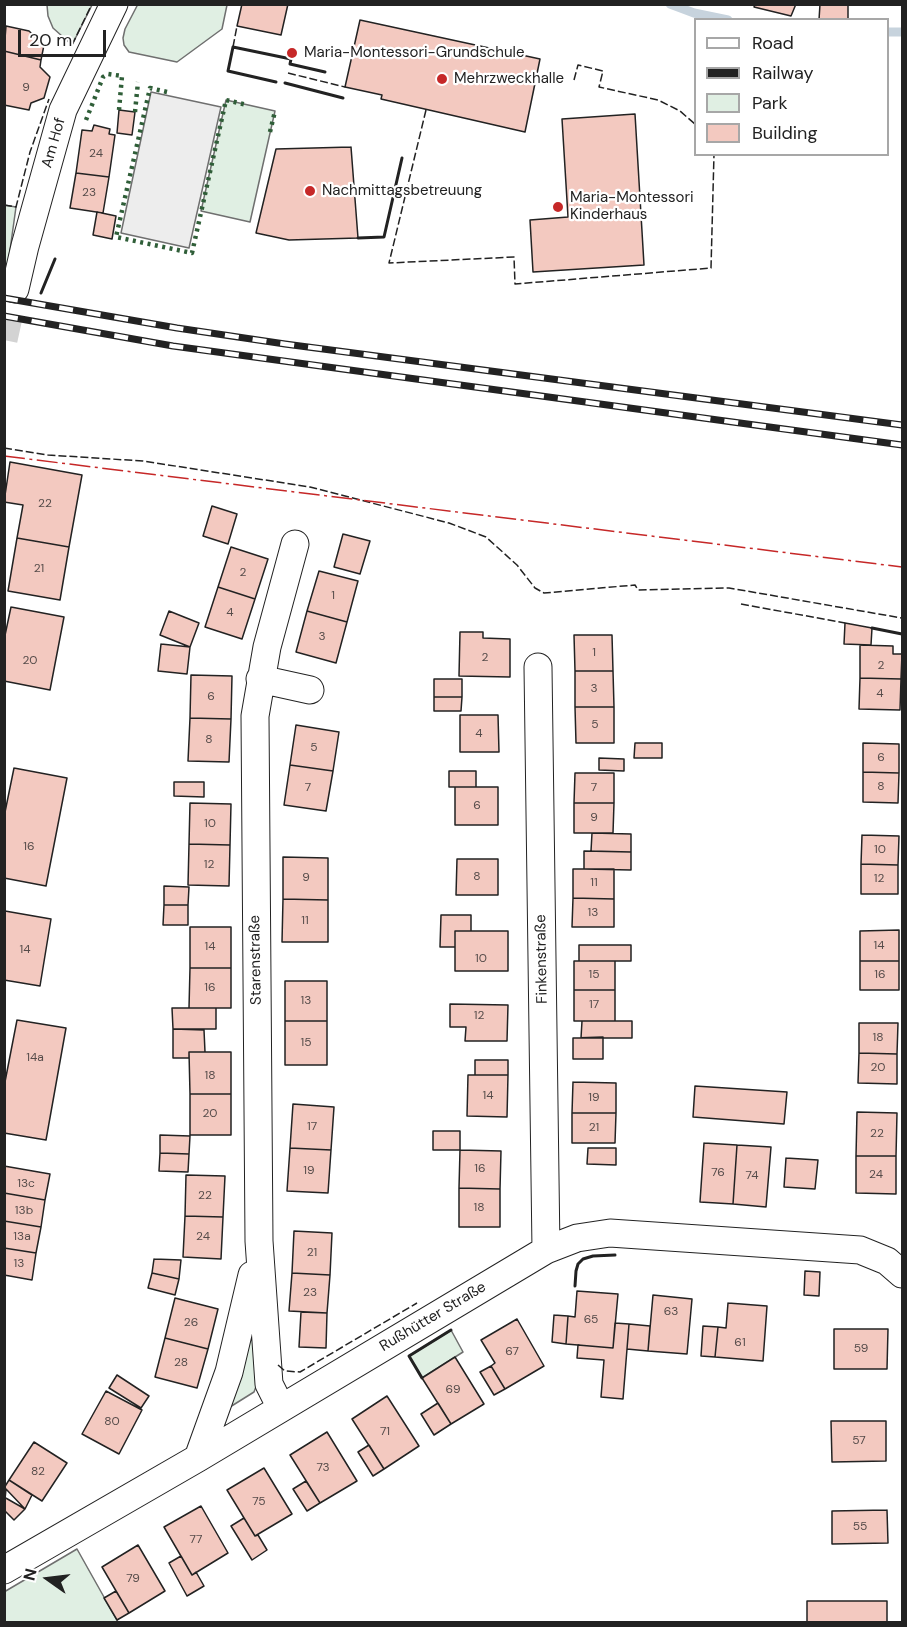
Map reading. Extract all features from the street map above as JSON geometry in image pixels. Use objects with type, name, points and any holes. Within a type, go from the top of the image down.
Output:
[{"type":"street","name":"Am Hof","points":[[15,289],[63,110],[114,4]]},
{"type":"street","name":"Starenstraße","points":[[281,1408],[269,1384],[259,1241],[255,716],[260,679],[295,544]]},
{"type":"street","name":"Finkenstraße","points":[[538,667],[546,1250]]},
{"type":"street","points":[[260,679],[310,690]]},
{"type":"street","name":"Rußhütter Straße","points":[[4,1570],[198,1458],[546,1250],[577,1238],[610,1233],[860,1250],[887,1262],[903,1274]]},
{"type":"street","name":"Starenstraße","points":[[198,1458],[228,1372],[259,1241]]},
{"type":"green space","points":[[138,4],[227,5],[222,29],[177,62],[129,52],[124,45],[125,29]]},
{"type":"green space","points":[[47,5],[92,5],[72,45],[53,28],[48,16]]},
{"type":"green space","points":[[226,100],[275,111],[250,222],[201,211]]},
{"type":"green space","points":[[4,205],[16,207],[5,286],[4,285]]},
{"type":"green space","points":[[251,1309],[257,1384],[254,1392],[222,1412]]},
{"type":"green space","points":[[451,1330],[463,1352],[422,1378],[409,1356]]},
{"type":"green space","points":[[77,1549],[118,1622],[5,1622],[4,1592]]},
{"type":"shaded area","points":[[151,92],[221,107],[189,248],[121,233]]},
{"type":"building","points":[[242,4],[288,4],[281,35],[237,26]]},
{"type":"building","points":[[755,4],[796,4],[791,16],[754,7]]},
{"type":"building","points":[[820,4],[848,4],[848,18],[819,18]]},
{"type":"building","name":"Mehrzweckhalle","points":[[360,20],[540,59],[525,132],[381,99],[382,95],[345,87]]},
{"type":"building","points":[[6,26],[29,31],[44,45],[41,60],[4,51]]},
{"type":"building","points":[[4,51],[41,60],[40,67],[50,77],[44,98],[31,103],[29,110],[4,105]]},
{"type":"building","points":[[119,110],[135,112],[132,135],[117,133]]},
{"type":"building","points":[[635,114],[644,265],[533,272],[530,220],[568,217],[562,119]]},
{"type":"building","points":[[94,125],[110,129],[109,134],[115,135],[109,177],[76,173],[82,130],[92,131]]},
{"type":"building","name":"Nachmittagsbetreuung","points":[[351,147],[358,238],[289,240],[256,233],[276,149]]},
{"type":"building","points":[[76,173],[109,177],[103,213],[70,208]]},
{"type":"building","points":[[97,212],[116,216],[112,239],[93,235]]},
{"type":"building","points":[[10,462],[82,475],[69,547],[17,538],[23,505],[4,502]]},
{"type":"building","points":[[212,506],[237,514],[228,544],[203,536]]},
{"type":"building","points":[[343,534],[370,541],[360,574],[334,567]]},
{"type":"building","points":[[17,538],[69,547],[60,600],[8,591]]},
{"type":"building","points":[[231,547],[268,559],[255,599],[218,587]]},
{"type":"building","points":[[319,571],[358,581],[347,622],[307,611]]},
{"type":"building","points":[[218,587],[255,599],[242,639],[205,627]]},
{"type":"building","points":[[11,607],[64,617],[50,690],[4,681],[4,640]]},
{"type":"building","points":[[169,611],[199,623],[190,647],[160,635]]},
{"type":"building","points":[[307,611],[347,622],[336,663],[296,652]]},
{"type":"building","points":[[845,623],[872,628],[871,645],[844,644]]},
{"type":"building","points":[[460,632],[483,632],[483,638],[510,639],[510,677],[459,676]]},
{"type":"building","points":[[574,635],[612,635],[613,671],[575,671]]},
{"type":"building","points":[[161,644],[190,647],[187,674],[158,671]]},
{"type":"building","points":[[860,645],[893,646],[893,654],[902,654],[901,679],[860,678]]},
{"type":"building","points":[[575,671],[613,671],[614,707],[575,707]]},
{"type":"building","points":[[191,675],[232,676],[231,719],[190,718]]},
{"type":"building","points":[[860,678],[901,679],[900,710],[859,709]]},
{"type":"building","points":[[434,679],[462,679],[462,697],[434,697]]},
{"type":"building","points":[[434,697],[462,697],[461,711],[434,711]]},
{"type":"building","points":[[575,707],[614,707],[614,743],[576,743]]},
{"type":"building","points":[[460,715],[498,715],[499,752],[460,752]]},
{"type":"building","points":[[190,718],[231,719],[229,762],[188,761]]},
{"type":"building","points":[[296,725],[339,732],[333,771],[290,765]]},
{"type":"building","points":[[635,743],[662,743],[662,758],[634,758]]},
{"type":"building","points":[[863,743],[899,744],[899,773],[863,772]]},
{"type":"building","points":[[599,758],[624,759],[624,771],[599,770]]},
{"type":"building","points":[[290,765],[333,771],[326,811],[284,805]]},
{"type":"building","points":[[14,768],[67,778],[46,886],[4,878],[4,817]]},
{"type":"building","points":[[449,771],[476,771],[476,787],[449,787]]},
{"type":"building","points":[[863,772],[899,773],[898,803],[863,802]]},
{"type":"building","points":[[575,773],[614,773],[614,803],[574,803]]},
{"type":"building","points":[[174,782],[204,782],[204,797],[174,796]]},
{"type":"building","points":[[455,787],[498,787],[498,825],[455,825]]},
{"type":"building","points":[[190,803],[231,804],[230,845],[189,844]]},
{"type":"building","points":[[574,803],[614,803],[613,833],[574,833]]},
{"type":"building","points":[[592,833],[631,834],[631,852],[591,851]]},
{"type":"building","points":[[862,835],[899,836],[898,865],[861,864]]},
{"type":"building","points":[[189,844],[230,845],[229,886],[188,885]]},
{"type":"building","points":[[584,851],[631,852],[631,870],[584,869]]},
{"type":"building","points":[[283,857],[328,858],[328,900],[283,899]]},
{"type":"building","points":[[457,859],[498,859],[498,895],[456,895]]},
{"type":"building","points":[[861,864],[898,865],[898,894],[861,894]]},
{"type":"building","points":[[573,869],[614,869],[614,899],[573,898]]},
{"type":"building","points":[[164,886],[189,887],[188,905],[164,905]]},
{"type":"building","points":[[573,898],[614,899],[614,927],[572,927]]},
{"type":"building","points":[[283,899],[328,900],[328,942],[282,942]]},
{"type":"building","points":[[164,905],[188,905],[188,925],[163,925]]},
{"type":"building","points":[[5,911],[51,919],[40,986],[4,980]]},
{"type":"building","points":[[441,915],[471,915],[471,931],[455,931],[455,947],[440,947]]},
{"type":"building","points":[[190,927],[231,927],[231,968],[190,968]]},
{"type":"building","points":[[899,930],[899,961],[860,961],[860,931]]},
{"type":"building","points":[[455,931],[508,931],[508,971],[455,971]]},
{"type":"building","points":[[579,945],[631,945],[631,961],[579,961]]},
{"type":"building","points":[[574,961],[615,961],[615,990],[574,990]]},
{"type":"building","points":[[860,961],[899,961],[899,990],[860,990]]},
{"type":"building","points":[[190,968],[231,968],[231,1008],[189,1008]]},
{"type":"building","points":[[285,981],[327,981],[327,1021],[285,1021]]},
{"type":"building","points":[[574,990],[615,990],[615,1021],[574,1021]]},
{"type":"building","points":[[450,1004],[508,1005],[507,1041],[465,1041],[466,1027],[450,1027]]},
{"type":"building","points":[[172,1008],[216,1008],[216,1029],[173,1029]]},
{"type":"building","points":[[17,1020],[66,1028],[46,1140],[4,1133],[4,1087]]},
{"type":"building","points":[[285,1021],[327,1021],[327,1065],[285,1065]]},
{"type":"building","points":[[582,1021],[632,1021],[632,1038],[581,1038]]},
{"type":"building","points":[[859,1023],[898,1023],[897,1054],[859,1053]]},
{"type":"building","points":[[173,1029],[204,1030],[205,1052],[189,1052],[189,1058],[173,1058]]},
{"type":"building","points":[[603,1037],[603,1059],[573,1059],[573,1038]]},
{"type":"building","points":[[189,1052],[231,1052],[231,1094],[190,1094]]},
{"type":"building","points":[[859,1053],[897,1054],[897,1084],[858,1083]]},
{"type":"building","points":[[475,1060],[508,1060],[508,1075],[475,1075]]},
{"type":"building","points":[[468,1075],[508,1075],[507,1117],[467,1116]]},
{"type":"building","points":[[573,1082],[616,1083],[616,1113],[572,1113]]},
{"type":"building","points":[[695,1086],[787,1092],[784,1124],[693,1117]]},
{"type":"building","points":[[190,1094],[231,1094],[231,1135],[190,1135]]},
{"type":"building","points":[[293,1104],[334,1107],[331,1150],[290,1148]]},
{"type":"building","points":[[857,1112],[897,1113],[896,1156],[856,1156]]},
{"type":"building","points":[[572,1113],[616,1113],[615,1143],[572,1143]]},
{"type":"building","points":[[433,1131],[460,1131],[460,1150],[433,1150]]},
{"type":"building","points":[[160,1135],[190,1136],[189,1154],[160,1153]]},
{"type":"building","points":[[704,1143],[737,1145],[733,1204],[700,1202]]},
{"type":"building","points":[[737,1145],[771,1147],[766,1207],[733,1204]]},
{"type":"building","points":[[290,1148],[331,1150],[328,1193],[287,1191]]},
{"type":"building","points":[[588,1148],[616,1148],[616,1165],[587,1164]]},
{"type":"building","points":[[460,1150],[501,1151],[500,1189],[459,1188]]},
{"type":"building","points":[[160,1153],[189,1154],[188,1172],[159,1171]]},
{"type":"building","points":[[856,1156],[896,1156],[896,1194],[856,1193]]},
{"type":"building","points":[[786,1158],[818,1160],[815,1189],[784,1187]]},
{"type":"building","points":[[4,1166],[50,1174],[45,1200],[4,1193]]},
{"type":"building","points":[[186,1175],[225,1176],[223,1217],[185,1216]]},
{"type":"building","points":[[459,1188],[500,1189],[500,1227],[459,1227]]},
{"type":"building","points":[[4,1193],[45,1200],[41,1227],[4,1221]]},
{"type":"building","points":[[185,1216],[223,1217],[221,1259],[183,1257]]},
{"type":"building","points":[[4,1221],[41,1227],[36,1253],[4,1248]]},
{"type":"building","points":[[294,1231],[332,1233],[330,1275],[292,1273]]},
{"type":"building","points":[[4,1248],[36,1253],[32,1280],[4,1275]]},
{"type":"building","points":[[154,1259],[181,1260],[179,1279],[152,1273]]},
{"type":"building","points":[[805,1271],[820,1272],[819,1296],[804,1295]]},
{"type":"building","points":[[152,1273],[179,1279],[175,1295],[148,1288]]},
{"type":"building","points":[[292,1273],[330,1275],[327,1313],[289,1311]]},
{"type":"building","points":[[577,1291],[618,1294],[613,1348],[566,1344],[568,1316],[575,1317]]},
{"type":"building","points":[[653,1295],[692,1299],[687,1354],[648,1351]]},
{"type":"building","points":[[175,1298],[218,1309],[208,1349],[165,1338]]},
{"type":"building","points":[[728,1303],[767,1306],[763,1361],[715,1357],[718,1327],[726,1328]]},
{"type":"building","points":[[301,1312],[327,1313],[326,1348],[299,1347]]},
{"type":"building","points":[[554,1315],[568,1316],[566,1344],[552,1342]]},
{"type":"building","points":[[517,1319],[544,1366],[505,1389],[491,1366],[495,1363],[481,1340]]},
{"type":"building","points":[[615,1323],[629,1324],[623,1399],[601,1397],[604,1360],[577,1358],[578,1345],[613,1348]]},
{"type":"building","points":[[629,1324],[650,1326],[648,1351],[627,1349]]},
{"type":"building","points":[[703,1326],[718,1327],[715,1357],[701,1356]]},
{"type":"building","points":[[834,1329],[888,1329],[887,1369],[834,1369]]},
{"type":"building","points":[[165,1338],[208,1349],[197,1388],[155,1377]]},
{"type":"building","points":[[455,1357],[484,1404],[451,1424],[422,1378]]},
{"type":"building","points":[[491,1366],[505,1389],[494,1395],[480,1372]]},
{"type":"building","points":[[117,1375],[149,1396],[141,1408],[109,1388]]},
{"type":"building","points":[[106,1391],[142,1410],[119,1454],[82,1434]]},
{"type":"building","points":[[387,1396],[419,1446],[384,1469],[352,1419]]},
{"type":"building","points":[[438,1403],[451,1424],[434,1435],[421,1414]]},
{"type":"building","points":[[831,1421],[886,1421],[886,1461],[832,1462]]},
{"type":"building","points":[[327,1432],[357,1481],[320,1503],[290,1455]]},
{"type":"building","points":[[34,1442],[67,1463],[42,1501],[9,1480]]},
{"type":"building","points":[[369,1445],[384,1469],[373,1476],[358,1452]]},
{"type":"building","points":[[264,1468],[292,1514],[255,1536],[227,1490]]},
{"type":"building","points":[[9,1480],[32,1495],[25,1509],[4,1497],[4,1488]]},
{"type":"building","points":[[306,1481],[320,1503],[307,1511],[293,1489]]},
{"type":"building","points":[[6,1489],[25,1509],[14,1520],[4,1510]]},
{"type":"building","points":[[201,1506],[228,1553],[192,1575],[164,1527]]},
{"type":"building","points":[[887,1510],[888,1543],[832,1544],[832,1511]]},
{"type":"building","points":[[244,1518],[267,1550],[252,1560],[231,1526]]},
{"type":"building","points":[[138,1545],[165,1591],[129,1613],[102,1567]]},
{"type":"building","points":[[181,1556],[192,1575],[196,1572],[204,1586],[187,1596],[169,1563]]},
{"type":"building","points":[[116,1591],[129,1613],[117,1620],[104,1598]]},
{"type":"building","points":[[807,1601],[887,1601],[887,1622],[807,1622]]},
{"type":"waterway","points":[[670,4],[694,13],[718,18]]},
{"type":"waterway","points":[[889,32],[902,32]]},
{"type":"tunnel","points":[[4,340],[15,289]]},
{"type":"railway","points":[[4,298],[285,344],[902,425]]},
{"type":"railway","points":[[4,316],[173,346],[902,445]]},
{"type":"hedge","points":[[86,120],[103,77],[108,74],[122,76],[119,110]]},
{"type":"hedge","points":[[135,112],[138,82]]},
{"type":"hedge","points":[[167,92],[150,88],[116,237],[192,253],[226,100],[247,105]]},
{"type":"hedge","points":[[270,132],[275,111]]},
{"type":"fence","points":[[72,45],[92,4]]},
{"type":"fence","points":[[233,47],[237,26]]},
{"type":"fence","points":[[574,80],[578,65],[603,71],[599,87],[658,100],[680,111],[694,123]]},
{"type":"fence","points":[[288,73],[345,87]]},
{"type":"fence","points":[[4,205],[16,207],[30,152],[49,99]]},
{"type":"fence","points":[[426,110],[389,263],[514,257],[515,284],[711,268],[714,156]]},
{"type":"fence","points":[[4,448],[48,455],[143,461],[310,487],[449,523],[486,537],[517,565],[535,588],[544,593],[635,585],[638,590],[729,588],[902,618]]},
{"type":"fence","points":[[741,604],[845,623]]},
{"type":"fence","points":[[278,1365],[285,1371],[300,1372],[417,1303]]},
{"type":"wall","points":[[276,82],[228,71],[233,47],[291,59],[290,64],[325,72]]},
{"type":"wall","points":[[285,83],[343,98]]},
{"type":"wall","points":[[358,238],[384,237],[402,158]]},
{"type":"wall","points":[[41,293],[55,259]]},
{"type":"wall","points":[[872,628],[902,634]]},
{"type":"wall","points":[[575,1286],[578,1264],[583,1259],[615,1255]]},
{"type":"wall","points":[[422,1378],[409,1356],[451,1330]]},
{"type":"power","points":[[4,456],[902,567]]},
{"type":"place","name":"Maria-Montessori-Grundschule","points":[[292,53]]},
{"type":"place","name":"Mehrzweckhalle","points":[[442,79]]},
{"type":"place","name":"Nachmittagsbetreuung","points":[[310,191]]},
{"type":"place","name":"Maria-Montessori Kinderhaus","points":[[558,207]]}]
